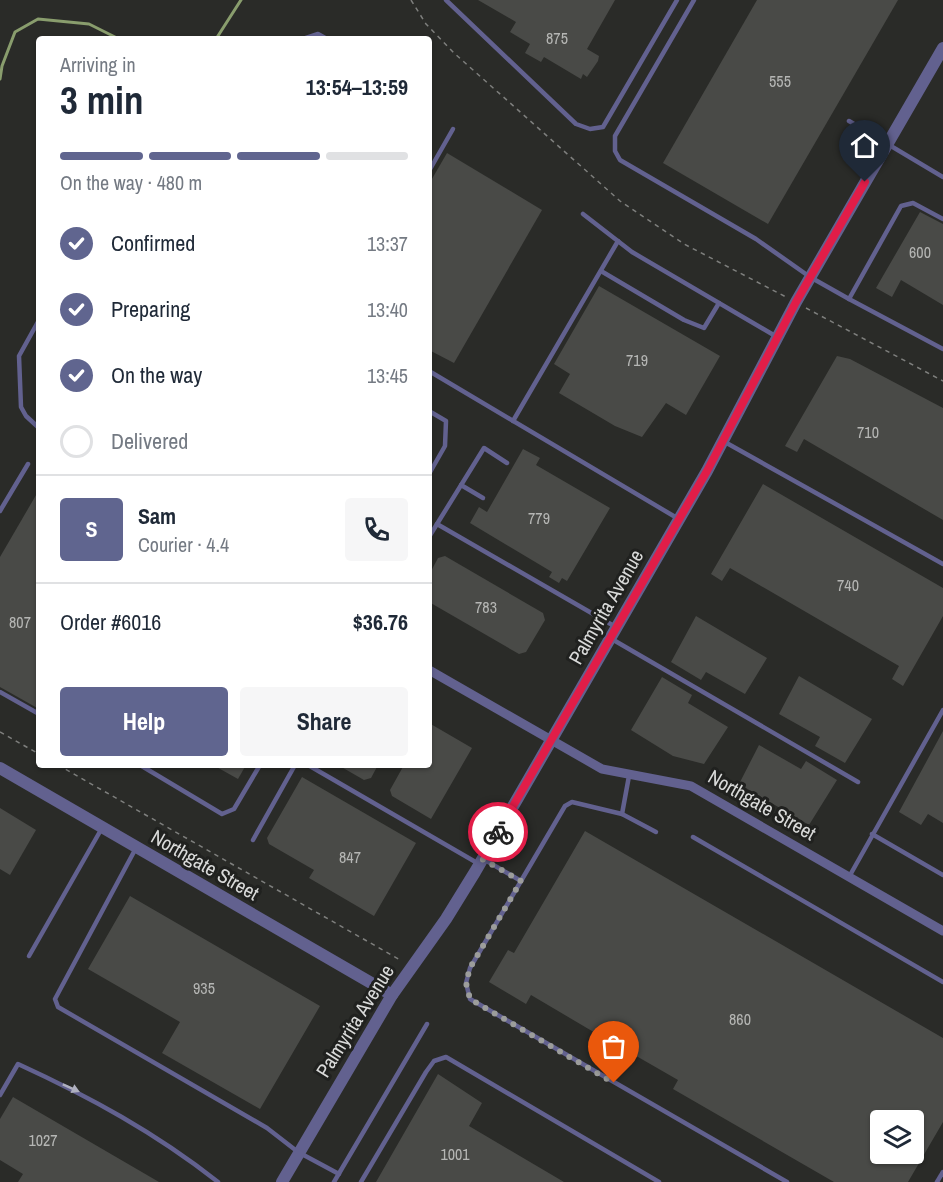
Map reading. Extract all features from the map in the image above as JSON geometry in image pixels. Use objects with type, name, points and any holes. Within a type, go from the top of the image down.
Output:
[{"type":"street","name":"Palmyrita Avenue","points":[[281,1179],[392,995],[446,919],[481,861],[679,519],[810,277],[943,48]]},
{"type":"street","name":"Northgate Street","points":[[432,672],[602,769],[629,776],[673,781],[691,786],[943,932]]},
{"type":"street","name":"Northgate Street","points":[[0,768],[392,995]]},
{"type":"lane","points":[[446,0],[576,124],[590,129],[603,128],[677,0]]},
{"type":"lane","points":[[694,0],[615,136],[615,151],[620,160],[756,239],[810,277],[943,349]]},
{"type":"lane","points":[[849,121],[943,177]]},
{"type":"lane","points":[[432,166],[453,129]]},
{"type":"lane","points":[[849,299],[901,206],[913,203],[943,219]]},
{"type":"lane","points":[[583,214],[618,241],[777,337]]},
{"type":"lane","points":[[513,421],[618,241]]},
{"type":"lane","points":[[601,271],[684,320],[704,328],[719,303]]},
{"type":"lane","points":[[36,325],[18,356],[21,407],[26,416],[36,425]]},
{"type":"lane","points":[[432,373],[679,519]]},
{"type":"lane","points":[[432,413],[446,421],[445,446],[432,469]]},
{"type":"lane","points":[[723,441],[943,564]]},
{"type":"lane","points":[[432,532],[484,448],[507,463]]},
{"type":"lane","points":[[0,511],[28,464]]},
{"type":"lane","points":[[461,485],[483,498]]},
{"type":"lane","points":[[437,524],[858,782]]},
{"type":"lane","points":[[0,692],[36,712]]},
{"type":"lane","points":[[849,877],[943,710]]},
{"type":"lane","points":[[145,768],[222,813],[234,809],[258,768]]},
{"type":"lane","points":[[253,840],[293,768]]},
{"type":"lane","points":[[313,768],[521,881]]},
{"type":"lane","points":[[622,814],[629,776]]},
{"type":"lane","points":[[656,832],[622,814],[572,802],[565,806],[470,968],[466,983],[470,999],[787,1182]]},
{"type":"lane","points":[[29,956],[102,828]]},
{"type":"lane","points":[[872,834],[943,875]]},
{"type":"lane","points":[[693,837],[943,982]]},
{"type":"lane","points":[[136,848],[55,999],[58,1007],[267,1128],[298,1152],[339,1174]]},
{"type":"lane","points":[[334,1182],[427,1024]]},
{"type":"lane","points":[[361,1182],[426,1072],[434,1061],[446,1057],[659,1182]]},
{"type":"lane","points":[[0,1095],[18,1064],[85,1094],[120,1114],[183,1154],[218,1182]]},
{"type":"lane","points":[[938,1182],[943,1172]]},
{"type":"path","points":[[411,0],[426,24],[454,53],[620,201],[649,223],[684,244],[943,381]]},
{"type":"path","points":[[0,732],[36,752]]},
{"type":"path","points":[[63,768],[412,967]]},
{"type":"building","points":[[478,0],[615,0],[587,49],[599,56],[598,61],[587,77],[583,74],[581,79],[544,57],[541,62],[525,53],[530,44],[510,32],[516,22]]},
{"type":"building","points":[[757,0],[898,0],[768,224],[663,163]]},
{"type":"building","points":[[447,153],[542,210],[454,363],[432,352],[432,179]]},
{"type":"building","points":[[920,212],[943,224],[943,305],[901,280],[892,297],[876,288]]},
{"type":"building","points":[[599,286],[720,356],[686,415],[666,403],[642,437],[615,426],[559,393],[570,374],[554,364]]},
{"type":"building","points":[[837,356],[850,359],[943,408],[943,520],[804,439],[797,452],[785,446]]},
{"type":"building","points":[[523,449],[540,458],[536,465],[610,508],[567,581],[562,578],[559,583],[549,577],[552,572],[470,523],[479,507],[487,512]]},
{"type":"building","points":[[763,484],[943,588],[943,616],[903,686],[892,679],[899,666],[730,568],[722,581],[711,574]]},
{"type":"building","points":[[36,495],[36,707],[0,687],[0,557]]},
{"type":"building","points":[[445,556],[543,613],[545,620],[526,652],[519,654],[432,604],[432,569],[438,558]]},
{"type":"building","points":[[696,616],[767,658],[745,694],[706,672],[701,680],[671,662]]},
{"type":"building","points":[[799,676],[872,719],[845,763],[815,746],[820,737],[779,714]]},
{"type":"building","points":[[662,677],[692,695],[688,703],[728,727],[704,764],[673,756],[631,730]]},
{"type":"building","points":[[432,725],[472,748],[431,819],[392,796],[390,790],[402,768],[432,768]]},
{"type":"building","points":[[943,731],[943,823],[928,814],[921,825],[899,812]]},
{"type":"building","points":[[759,745],[801,769],[806,761],[837,780],[809,825],[739,784]]},
{"type":"building","points":[[218,768],[244,768],[238,779]]},
{"type":"building","points":[[343,768],[376,768],[371,778],[364,780]]},
{"type":"building","points":[[302,777],[416,843],[374,916],[309,878],[314,870],[269,844],[267,838]]},
{"type":"building","points":[[0,808],[36,830],[10,875],[0,869]]},
{"type":"building","points":[[585,831],[943,1038],[943,1122],[924,1155],[924,1110],[870,1110],[870,1164],[918,1164],[908,1182],[834,1182],[673,1089],[678,1080],[605,1038],[600,1047],[592,1042],[597,1034],[531,995],[526,1004],[489,982],[508,950],[514,953]]},
{"type":"building","points":[[130,896],[320,1006],[260,1109],[162,1053],[180,1022],[88,969]]},
{"type":"building","points":[[438,1074],[482,1103],[469,1126],[564,1182],[376,1182]]},
{"type":"building","points":[[13,1097],[159,1182],[18,1182],[23,1174],[0,1160],[0,1119]]},
{"type":"waterway","points":[[218,36],[241,0]]},
{"type":"waterway","points":[[0,79],[2,66],[15,32],[38,19],[89,24],[113,36]]},
{"type":"way so far","points":[[498,832],[482,859],[521,881],[470,968],[466,983],[470,999],[614,1083]]},
{"type":"route","points":[[498,832],[707,471],[796,302],[865,182]]}]
